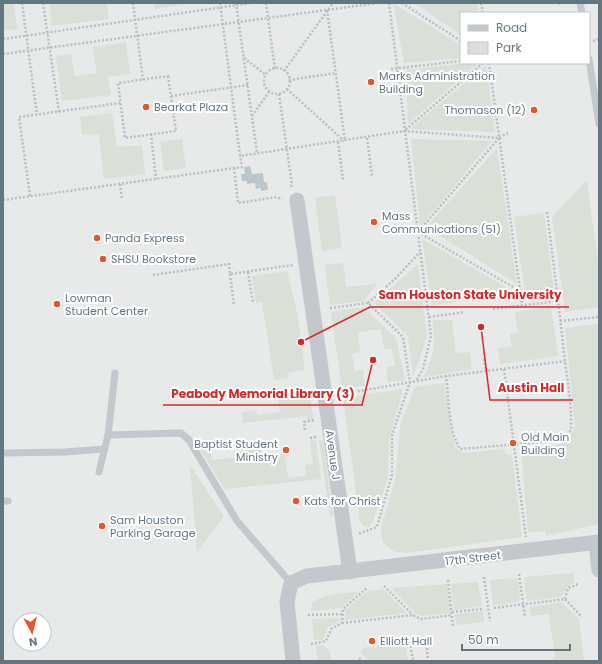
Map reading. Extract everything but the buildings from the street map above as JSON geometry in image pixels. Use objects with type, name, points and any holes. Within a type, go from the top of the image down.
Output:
[{"type":"street","name":"Avenue J","points":[[291,195],[350,572]]},
{"type":"street","name":"17th Street","points":[[350,572],[597,543]]},
{"type":"street","points":[[597,543],[599,570]]},
{"type":"street","points":[[293,661],[287,602],[291,583],[307,576],[350,572]]},
{"type":"lane","points":[[590,64],[599,124]]},
{"type":"lane","points":[[99,472],[108,435],[115,373]]},
{"type":"lane","points":[[108,435],[180,433],[188,440],[237,521],[291,583]]},
{"type":"lane","points":[[3,453],[65,452],[104,449]]},
{"type":"path","points":[[22,3],[37,115]]},
{"type":"path","points":[[43,3],[59,112]]},
{"type":"path","points":[[134,3],[143,80]]},
{"type":"path","points":[[3,200],[242,168],[220,3]]},
{"type":"path","points":[[3,39],[251,3]]},
{"type":"path","points":[[266,3],[275,69]]},
{"type":"path","points":[[284,71],[333,3]]},
{"type":"path","points":[[3,54],[378,3]]},
{"type":"path","points":[[389,3],[431,336],[423,369],[416,381]]},
{"type":"path","points":[[402,3],[460,40]]},
{"type":"path","points":[[236,4],[257,153]]},
{"type":"path","points":[[327,10],[345,141]]},
{"type":"path","points":[[593,41],[599,39]]},
{"type":"path","points":[[244,58],[266,75]]},
{"type":"path","points":[[391,68],[460,61]]},
{"type":"path","points":[[404,131],[482,64]]},
{"type":"path","points":[[489,64],[522,305]]},
{"type":"path","points":[[275,69],[284,71],[289,80],[287,89],[279,94],[269,92],[264,83],[266,75],[269,71],[275,69]]},
{"type":"path","points":[[289,80],[336,73]]},
{"type":"path","points":[[168,76],[176,131],[125,138],[118,84],[143,80],[168,76]]},
{"type":"path","points":[[171,96],[248,85]]},
{"type":"path","points":[[287,89],[345,141]]},
{"type":"path","points":[[252,116],[269,92]]},
{"type":"path","points":[[234,168],[238,203],[277,197],[284,200],[291,195],[292,186],[279,94]]},
{"type":"path","points":[[30,196],[19,117],[120,103]]},
{"type":"path","points":[[240,156],[367,138],[404,131],[499,138]]},
{"type":"path","points":[[418,232],[499,138],[508,133]]},
{"type":"path","points":[[150,134],[156,179]]},
{"type":"path","points":[[367,138],[372,176]]},
{"type":"path","points":[[338,142],[342,180]]},
{"type":"path","points":[[120,184],[122,199]]},
{"type":"path","points":[[446,376],[455,442],[460,449],[514,445],[565,436],[571,430],[565,361],[547,212]]},
{"type":"path","points":[[418,232],[520,291]]},
{"type":"path","points":[[330,308],[368,303],[395,279],[420,252]]},
{"type":"path","points":[[153,275],[229,264],[234,306]]},
{"type":"path","points":[[230,274],[293,265]]},
{"type":"path","points":[[248,272],[253,303]]},
{"type":"path","points":[[492,309],[558,301]]},
{"type":"path","points":[[358,534],[377,527],[392,475],[392,435],[410,382],[403,337],[368,303]]},
{"type":"path","points":[[429,317],[465,312]]},
{"type":"path","points":[[560,321],[599,317]]},
{"type":"path","points":[[484,358],[486,371]]},
{"type":"path","points":[[342,394],[446,376],[565,361]]},
{"type":"path","points":[[504,369],[527,542]]},
{"type":"path","points":[[305,430],[304,422],[316,420]]},
{"type":"path","points":[[519,574],[525,617]]},
{"type":"path","points":[[484,577],[490,621]]},
{"type":"path","points":[[448,580],[453,626]]},
{"type":"path","points":[[565,599],[568,588],[578,584]]},
{"type":"path","points":[[384,586],[413,615],[421,619],[482,609]]},
{"type":"path","points":[[342,623],[343,608],[368,587]]},
{"type":"path","points":[[494,608],[565,599]]},
{"type":"path","points":[[565,599],[582,617]]},
{"type":"path","points":[[308,615],[343,614]]},
{"type":"path","points":[[311,644],[326,641],[331,629],[342,623],[413,615]]},
{"type":"path","points":[[410,642],[413,661]]},
{"type":"path","points":[[427,648],[428,661]]},
{"type":"path","points":[[359,658],[363,661]]},
{"type":"shaded area","points":[[3,3],[599,3],[599,661],[3,661]]},
{"type":"shaded area","points":[[250,166],[252,174],[263,173],[264,182],[267,182],[268,190],[261,191],[261,188],[256,189],[255,183],[247,184],[247,181],[242,181],[241,174],[245,174],[244,167]]},
{"type":"green space","points":[[3,3],[14,3],[17,29],[3,31]]},
{"type":"green space","points":[[49,3],[107,3],[109,19],[52,26]]},
{"type":"green space","points":[[154,3],[193,3],[155,9]]},
{"type":"green space","points":[[393,3],[460,44],[460,58],[404,63]]},
{"type":"green space","points":[[414,3],[477,3],[478,12],[460,12],[460,34]]},
{"type":"green space","points":[[126,42],[130,74],[108,77],[111,95],[62,101],[56,56],[71,54],[75,76],[97,73],[93,47]]},
{"type":"green space","points":[[460,64],[477,64],[408,124],[406,70]]},
{"type":"green space","points":[[486,65],[495,132],[410,129]]},
{"type":"green space","points":[[112,113],[117,147],[142,145],[145,174],[104,179],[99,134],[82,135],[80,117]]},
{"type":"green space","points":[[182,139],[186,168],[164,171],[160,142]]},
{"type":"green space","points":[[411,139],[492,141],[420,227]]},
{"type":"green space","points":[[497,148],[517,284],[426,227]]},
{"type":"green space","points":[[587,180],[599,267],[598,307],[565,312],[552,217]]},
{"type":"green space","points":[[335,195],[342,248],[322,251],[315,198]]},
{"type":"green space","points":[[544,213],[555,296],[526,300],[514,217]]},
{"type":"green space","points":[[422,239],[515,292],[432,306]]},
{"type":"green space","points":[[343,263],[346,287],[377,284],[364,301],[330,305],[325,265]]},
{"type":"green space","points":[[418,264],[427,337],[413,377],[408,336],[374,303]]},
{"type":"green space","points":[[287,271],[297,312],[305,370],[288,373],[289,378],[274,380],[262,302],[256,303],[252,276]]},
{"type":"green space","points":[[363,307],[396,338],[405,381],[388,382],[386,367],[395,366],[392,349],[384,349],[381,329],[358,332],[360,352],[352,354],[355,371],[363,370],[365,386],[342,388],[331,312]]},
{"type":"green space","points":[[551,307],[558,356],[500,364],[498,348],[512,346],[510,334],[518,333],[515,312]]},
{"type":"green space","points":[[432,320],[452,320],[456,353],[470,352],[472,369],[424,377],[430,362],[434,343]]},
{"type":"green space","points":[[597,324],[599,328],[599,524],[546,536],[545,531],[528,532],[521,450],[559,444],[568,440],[570,437],[575,426],[565,328]]},
{"type":"green space","points":[[444,383],[455,448],[464,453],[504,449],[505,454],[512,455],[522,537],[406,553],[395,552],[384,544],[381,534],[382,523],[395,481],[400,426],[415,387]]},
{"type":"green space","points":[[402,389],[389,441],[388,478],[373,521],[369,527],[366,527],[362,525],[360,521],[343,398]]},
{"type":"green space","points":[[309,394],[314,419],[307,420],[307,416],[243,423],[242,412],[256,410],[257,415],[280,412],[278,398]]},
{"type":"green space","points":[[316,440],[321,479],[225,489],[200,450],[204,447],[209,447],[212,460],[241,457],[240,449],[261,447],[262,456],[285,454],[288,478],[306,476],[305,465],[313,464],[310,441]]},
{"type":"green space","points":[[319,440],[323,440],[333,516],[330,516]]},
{"type":"green space","points":[[190,465],[224,516],[197,552]]},
{"type":"green space","points":[[573,573],[575,583],[568,585],[563,595],[560,597],[529,601],[526,599],[524,577]]},
{"type":"green space","points":[[518,578],[520,601],[493,606],[490,580]]},
{"type":"green space","points":[[478,582],[482,606],[454,610],[451,584]]},
{"type":"green space","points":[[447,584],[451,613],[422,616],[415,613],[391,588]]},
{"type":"green space","points":[[383,589],[407,613],[345,620],[345,610],[368,591]]},
{"type":"green space","points":[[359,592],[340,608],[311,611],[312,603],[323,597],[334,594]]},
{"type":"green space","points":[[561,602],[579,619],[584,661],[553,661],[552,658],[555,657],[549,614],[531,616],[529,607]]},
{"type":"green space","points":[[483,611],[484,622],[456,625],[455,614]]},
{"type":"green space","points":[[338,618],[340,621],[328,627],[323,640],[314,640],[312,619]]},
{"type":"green space","points":[[405,643],[408,661],[370,661],[360,653],[364,648]]},
{"type":"green space","points":[[323,645],[330,652],[331,661],[318,661],[316,646]]},
{"type":"place","name":"Marks Administration Building","points":[[371,82]]},
{"type":"place","name":"Bearkat Plaza","points":[[146,107]]},
{"type":"place","name":"Thomason (12)","points":[[534,110]]},
{"type":"place","name":"Mass Communications (51)","points":[[374,222]]},
{"type":"place","name":"Panda Express","points":[[97,238]]},
{"type":"place","name":"SHSU Bookstore","points":[[103,259]]},
{"type":"place","name":"Lowman Student Center","points":[[57,304]]},
{"type":"place","name":"Austin Hall","points":[[481,327]]},
{"type":"place","name":"Sam Houston State University","points":[[301,342]]},
{"type":"place","name":"Peabody Memorial Library (3)","points":[[373,360]]},
{"type":"place","name":"Old Main Building","points":[[513,443]]},
{"type":"place","name":"Baptist Student Ministry","points":[[286,450]]},
{"type":"place","name":"Kats for Christ","points":[[296,501]]},
{"type":"place","name":"Sam Houston Parking Garage","points":[[102,526]]},
{"type":"place","name":"Elliott Hall","points":[[372,641]]}]
